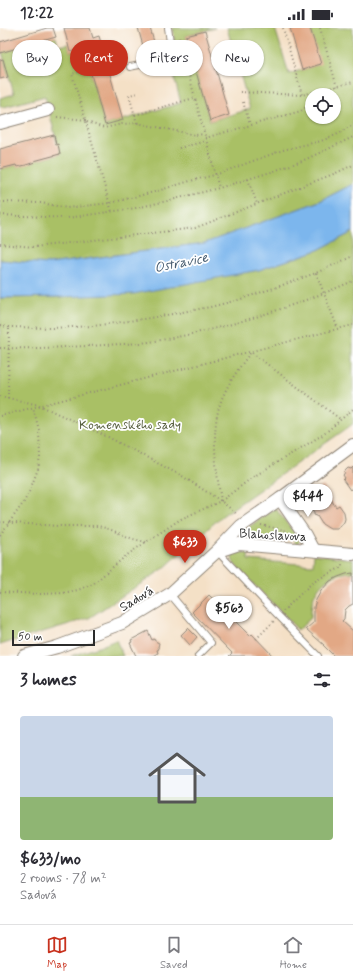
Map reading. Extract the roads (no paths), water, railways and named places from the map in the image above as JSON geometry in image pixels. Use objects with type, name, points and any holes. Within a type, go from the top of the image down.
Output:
[{"type":"street","points":[[0,123],[48,110]]},
{"type":"street","name":"Sadová","points":[[24,656],[57,647],[122,623],[170,594],[217,551],[241,526],[353,445]]},
{"type":"street","points":[[280,499],[305,535],[313,550]]},
{"type":"street","name":"Blahoslavova","points":[[217,551],[239,544],[347,553]]},
{"type":"lane","points":[[130,67],[162,58],[167,54],[170,42],[168,28]]},
{"type":"lane","points":[[217,551],[314,655]]},
{"type":"lane","points":[[170,594],[211,643],[198,656]]},
{"type":"water","name":"Ostravice","points":[[353,184],[353,232],[318,250],[259,270],[133,294],[0,298],[0,260],[49,264],[205,243],[320,201]]},
{"type":"park label","name":"Komenského sady","points":[[130,424]]}]
